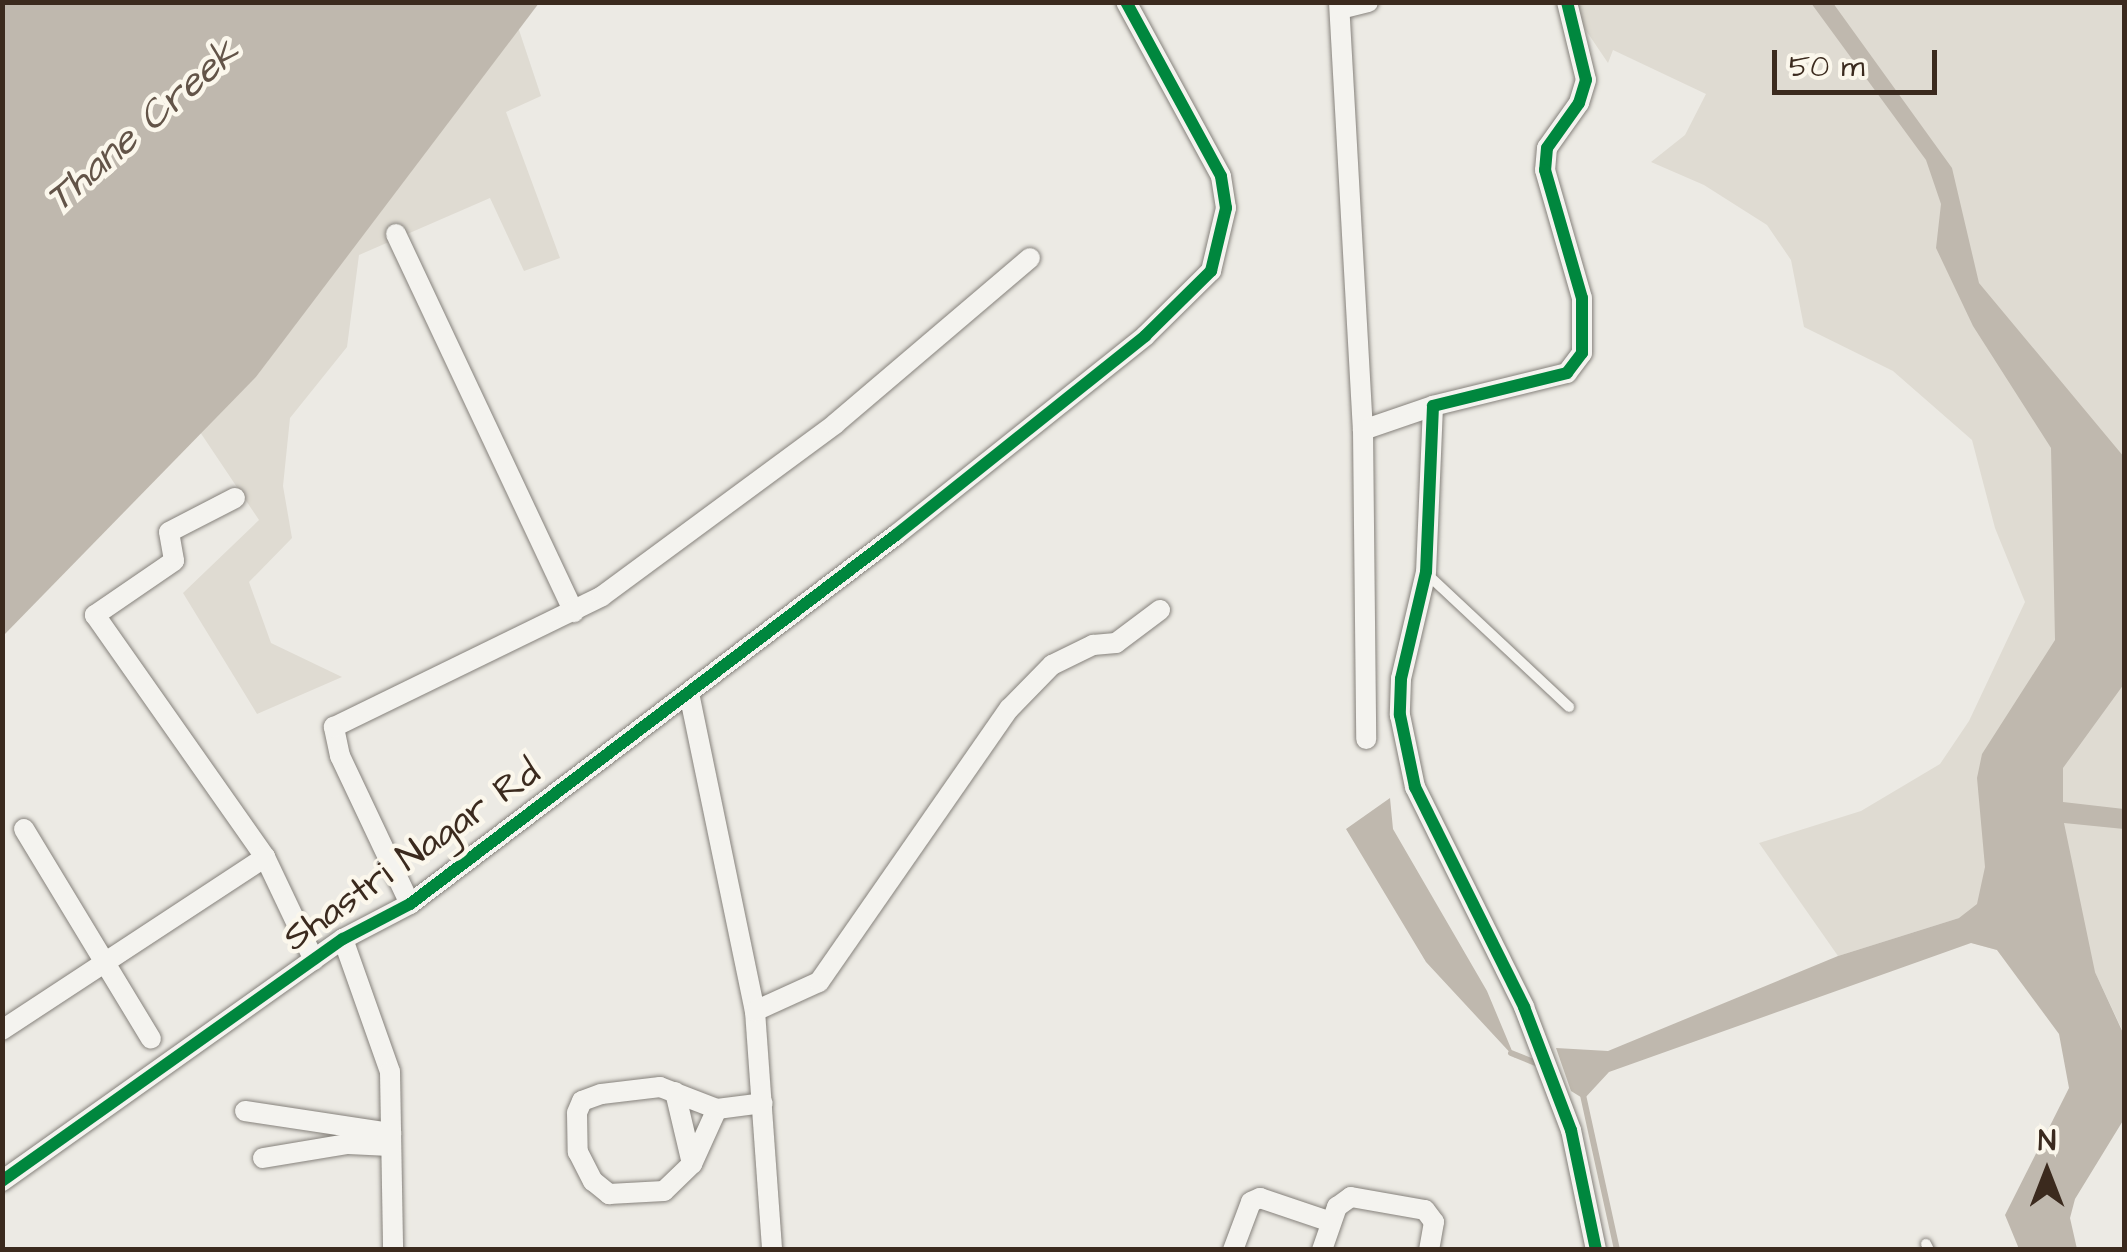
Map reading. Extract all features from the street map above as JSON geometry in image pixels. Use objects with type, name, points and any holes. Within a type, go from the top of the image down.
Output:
[{"type":"street","name":"Shastri Nagar Rd","points":[[2,1181],[343,938],[410,904],[896,534],[1146,336],[1210,271],[1226,208],[1221,176],[1126,2]]},
{"type":"street","points":[[1366,739],[1362,430],[1340,6],[1368,2]]},
{"type":"street","points":[[1362,430],[1433,406],[1566,373],[1582,353],[1582,298],[1544,170],[1548,148],[1579,103],[1586,80],[1568,2]]},
{"type":"street","points":[[396,234],[574,612]]},
{"type":"street","points":[[410,904],[332,730],[574,612],[835,424],[1030,258]]},
{"type":"street","points":[[1433,406],[1426,572],[1401,678],[1400,715],[1415,787],[1524,1007],[1584,1176],[1596,1250]]},
{"type":"street","points":[[235,498],[170,532],[174,560],[95,615],[265,857],[314,960]]},
{"type":"street","points":[[755,1012],[819,982],[1009,709],[1052,665],[1092,645],[1116,643],[1160,610]]},
{"type":"street","points":[[688,693],[755,1012],[772,1250]]},
{"type":"street","points":[[24,829],[151,1038]]},
{"type":"street","points":[[2,1030],[265,857]]},
{"type":"street","points":[[343,938],[390,1072],[393,1250]]},
{"type":"street","points":[[718,1109],[692,1164],[664,1191],[609,1194],[593,1181],[578,1152],[582,1101],[660,1086],[718,1109],[763,1103]]},
{"type":"street","points":[[675,1092],[692,1164]]},
{"type":"street","points":[[245,1112],[391,1139]]},
{"type":"street","points":[[264,1158],[391,1139]]},
{"type":"street","points":[[1322,1250],[1337,1207],[1352,1197],[1425,1210],[1434,1222],[1429,1250]]},
{"type":"street","points":[[1233,1250],[1251,1202],[1260,1198],[1331,1222]]},
{"type":"lane","points":[[1426,572],[1569,708]]},
{"type":"shaded area","points":[[1577,3],[2124,3],[2124,1034],[2095,972],[2029,989],[1997,950],[1972,943],[1959,918],[1838,956],[1759,843],[1861,811],[1940,764],[1969,721],[2025,602],[1995,528],[1972,440],[1893,371],[1804,327],[1791,260],[1767,225],[1704,185],[1651,162],[1685,135],[1706,94],[1613,50],[1608,63],[1581,23]]},
{"type":"shaded area","points":[[517,24],[541,96],[506,112],[560,258],[524,271],[490,198],[359,255],[347,347],[290,418],[283,486],[292,538],[249,582],[271,643],[342,677],[257,714],[183,593],[259,520],[200,432],[256,377]]},
{"type":"water","name":"Thane Creek","points":[[3,2],[539,3],[256,377],[3,636]]},
{"type":"water","points":[[1811,3],[1833,3],[1952,168],[1979,283],[2124,457],[2124,684],[2063,768],[2063,802],[2124,809],[2124,829],[2064,823],[2095,972],[2124,1035],[2124,1119],[2075,1199],[2070,1218],[2077,1249],[2019,1249],[2005,1215],[2069,1088],[2059,1034],[1997,950],[1971,943],[1609,1072],[1584,1099],[1571,1091],[1556,1048],[1608,1051],[1838,956],[1959,918],[1977,904],[1985,867],[1977,778],[1982,754],[2055,640],[2051,448],[1973,326],[1936,248],[1941,204],[1926,160]]},
{"type":"water","points":[[1390,798],[1393,829],[1487,991],[1515,1058],[1426,962],[1346,829]]},
{"type":"waterway","points":[[1511,1053],[1540,1065]]},
{"type":"waterway","points":[[1583,1095],[1617,1250]]},
{"type":"cycle path","points":[[2,1181],[343,939],[410,904],[896,535],[1145,336],[1211,271],[1226,208],[1221,176],[1126,2]]},
{"type":"cycle path","points":[[1567,2],[1586,80],[1579,103],[1547,148],[1545,170],[1582,298],[1582,353],[1567,373],[1433,406],[1426,572],[1401,679],[1400,715],[1415,787],[1524,1007],[1571,1130],[1596,1250]]}]
